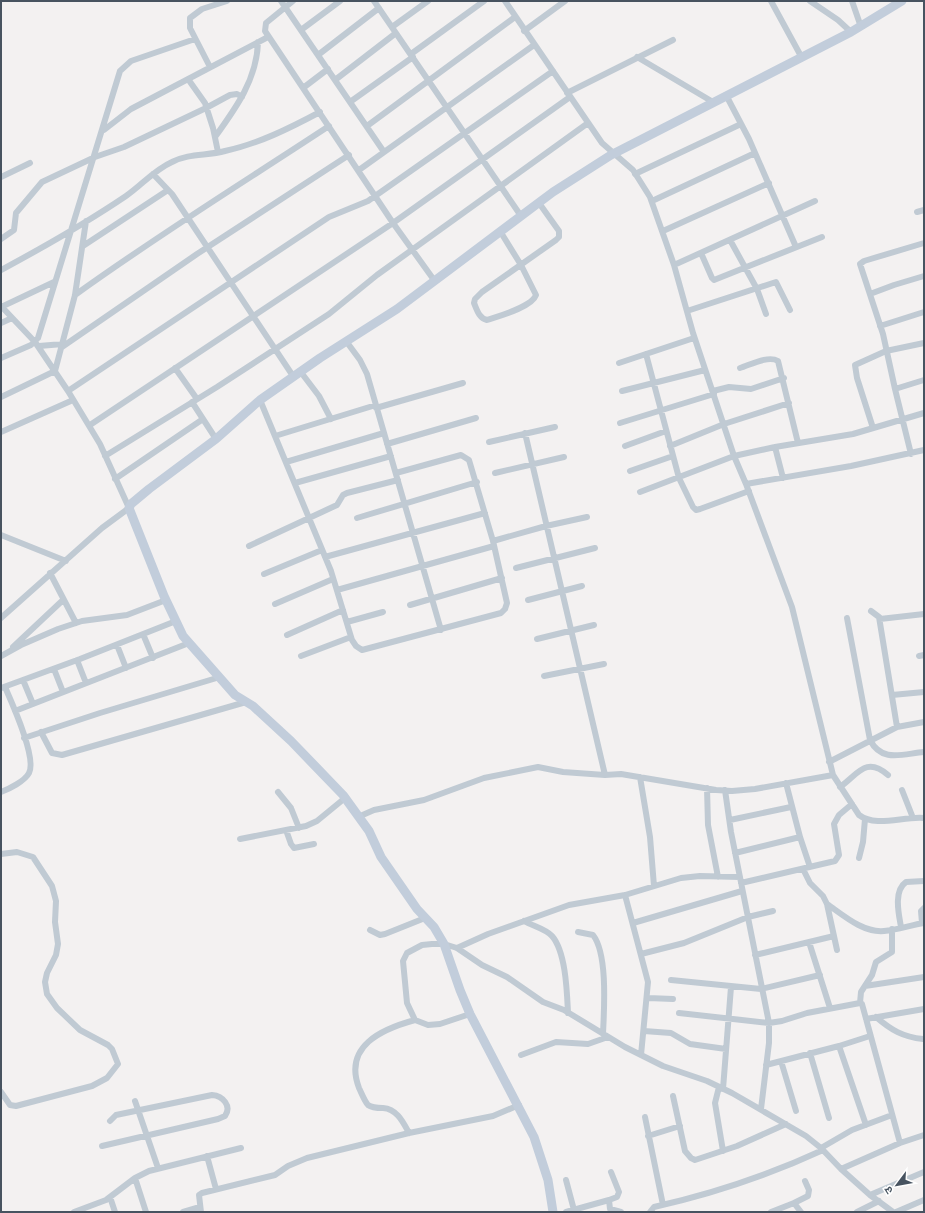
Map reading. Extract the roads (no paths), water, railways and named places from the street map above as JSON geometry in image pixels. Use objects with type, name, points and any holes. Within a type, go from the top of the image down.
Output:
[{"type":"street","points":[[210,67],[195,39],[189,22],[192,15],[227,1]]},
{"type":"street","points":[[281,1],[384,152]]},
{"type":"street","points":[[293,1],[266,23],[264,27],[268,37],[349,155],[393,223],[434,280]]},
{"type":"street","points":[[301,30],[340,1]]},
{"type":"street","points":[[374,1],[521,216]]},
{"type":"street","points":[[392,27],[428,1]]},
{"type":"street","points":[[350,102],[484,1]]},
{"type":"street","points":[[505,1],[524,31],[602,143],[616,153],[635,174],[652,201],[674,265],[694,338],[734,456],[792,607],[833,775],[859,815],[865,819],[876,822],[924,818]]},
{"type":"street","points":[[524,31],[565,1]]},
{"type":"street","points":[[771,1],[802,58]]},
{"type":"street","points":[[810,1],[838,20],[851,32]]},
{"type":"street","points":[[852,1],[861,27]]},
{"type":"street","points":[[1,618],[102,528],[129,508],[131,504],[148,489],[216,439],[260,400],[397,308],[538,203],[616,153],[861,27],[902,1]]},
{"type":"street","points":[[318,55],[379,8]]},
{"type":"street","points":[[367,126],[430,82],[515,17]]},
{"type":"street","points":[[335,80],[396,33]]},
{"type":"street","points":[[102,131],[125,112],[268,37]]},
{"type":"street","points":[[37,344],[54,282],[72,229],[120,71],[123,66],[131,61],[195,39]]},
{"type":"street","points":[[90,426],[393,223],[483,160],[569,95],[637,57],[673,40]]},
{"type":"street","points":[[215,137],[242,97],[251,78],[257,55],[258,42]]},
{"type":"street","points":[[359,170],[446,106],[534,45]]},
{"type":"street","points":[[637,57],[713,102]]},
{"type":"street","points":[[303,88],[328,69]]},
{"type":"street","points":[[68,391],[329,217],[376,196],[552,71]]},
{"type":"street","points":[[188,79],[205,103],[218,152]]},
{"type":"street","points":[[1,239],[14,230],[16,213],[42,182],[94,157],[113,152],[206,108],[230,94],[237,94],[242,97]]},
{"type":"street","points":[[726,96],[755,153],[784,216],[796,247]]},
{"type":"street","points":[[1,270],[48,244],[131,193],[163,166],[182,157],[238,148],[285,129],[320,112]]},
{"type":"street","points":[[105,456],[329,314],[377,275],[588,123]]},
{"type":"street","points":[[635,174],[741,124]]},
{"type":"street","points":[[75,295],[187,217],[245,182],[329,126]]},
{"type":"street","points":[[652,201],[755,153]]},
{"type":"street","points":[[1,358],[37,344],[63,346],[207,248],[349,155]]},
{"type":"street","points":[[1,176],[30,163]]},
{"type":"street","points":[[153,174],[168,190],[187,217],[276,349],[297,374],[319,396],[331,419]]},
{"type":"street","points":[[663,231],[768,183]]},
{"type":"street","points":[[83,246],[168,190]]},
{"type":"street","points":[[674,265],[815,201]]},
{"type":"street","points":[[500,231],[521,265],[534,290],[535,298],[513,311],[486,320],[478,312],[474,303],[475,299],[482,292],[521,265],[556,240],[560,234],[557,227],[538,203]]},
{"type":"street","points":[[917,212],[924,210]]},
{"type":"street","points":[[1,397],[54,371],[63,346],[75,295],[86,221]]},
{"type":"street","points":[[701,253],[714,280],[822,237]]},
{"type":"street","points":[[730,240],[757,289],[766,314]]},
{"type":"street","points":[[911,454],[880,326],[870,294],[859,267],[861,262],[924,243]]},
{"type":"street","points":[[870,294],[924,276]]},
{"type":"street","points":[[54,282],[1,307],[37,344],[90,426],[129,508],[166,600],[183,636],[235,695],[246,702],[291,741],[345,798],[369,831],[381,857],[434,927],[444,944],[470,1014],[519,1105],[534,1137],[548,1180],[553,1212]]},
{"type":"street","points":[[686,311],[776,282],[790,310]]},
{"type":"street","points":[[880,326],[924,312]]},
{"type":"street","points":[[1,323],[12,318]]},
{"type":"street","points":[[619,363],[694,338]]},
{"type":"street","points":[[346,341],[360,360],[367,374],[440,630]]},
{"type":"street","points":[[873,428],[857,378],[855,365],[886,351],[924,342]]},
{"type":"street","points":[[646,354],[679,478],[689,500],[696,510],[749,492]]},
{"type":"street","points":[[740,368],[774,359],[778,361],[784,378],[798,443]]},
{"type":"street","points":[[176,368],[202,419],[216,439]]},
{"type":"street","points":[[622,391],[705,370]]},
{"type":"street","points":[[620,423],[729,387],[751,390],[784,378]]},
{"type":"street","points":[[896,389],[924,380]]},
{"type":"street","points":[[275,436],[463,382]]},
{"type":"street","points":[[1,432],[73,400]]},
{"type":"street","points":[[260,400],[325,557],[337,590],[351,637],[356,646],[362,650],[501,613],[507,604],[494,544],[477,482],[471,464],[465,456],[461,455],[396,473]]},
{"type":"street","points":[[670,446],[724,424],[789,403]]},
{"type":"street","points":[[640,492],[734,456],[774,447],[853,434],[924,414]]},
{"type":"street","points":[[387,444],[476,418]]},
{"type":"street","points":[[115,479],[202,419]]},
{"type":"street","points":[[489,442],[555,427]]},
{"type":"street","points":[[625,446],[666,431]]},
{"type":"street","points":[[286,462],[384,433]]},
{"type":"street","points":[[525,433],[605,775]]},
{"type":"street","points":[[774,447],[783,478]]},
{"type":"street","points":[[746,484],[911,454],[924,450]]},
{"type":"street","points":[[295,483],[391,456]]},
{"type":"street","points":[[630,471],[673,456]]},
{"type":"street","points":[[495,473],[564,457]]},
{"type":"street","points":[[248,546],[337,505],[346,493],[398,480]]},
{"type":"street","points":[[357,518],[477,482]]},
{"type":"street","points":[[325,557],[485,513]]},
{"type":"street","points":[[337,590],[422,568],[546,526],[587,517]]},
{"type":"street","points":[[1,535],[66,561]]},
{"type":"street","points":[[516,568],[596,548]]},
{"type":"street","points":[[264,574],[322,550]]},
{"type":"street","points":[[50,573],[76,623]]},
{"type":"street","points":[[410,605],[502,578]]},
{"type":"street","points":[[275,604],[333,579]]},
{"type":"street","points":[[528,600],[582,586]]},
{"type":"street","points":[[1,656],[63,600]]},
{"type":"street","points":[[7,652],[58,629],[76,623],[126,615],[166,600]]},
{"type":"street","points":[[287,635],[343,610]]},
{"type":"street","points":[[871,611],[877,614],[880,619],[897,727]]},
{"type":"street","points":[[347,622],[383,612]]},
{"type":"street","points":[[880,619],[924,614]]},
{"type":"street","points":[[847,618],[870,740],[881,754],[893,755],[924,752]]},
{"type":"street","points":[[1,792],[17,783],[29,772],[31,766],[30,758],[15,711],[3,687],[54,669],[176,621]]},
{"type":"street","points":[[537,638],[594,625]]},
{"type":"street","points":[[143,634],[153,658]]},
{"type":"street","points":[[301,656],[351,637]]},
{"type":"street","points":[[15,711],[189,643]]},
{"type":"street","points":[[117,644],[126,668]]},
{"type":"street","points":[[77,660],[86,683]]},
{"type":"street","points":[[544,676],[604,664]]},
{"type":"street","points":[[54,669],[63,692]]},
{"type":"street","points":[[24,738],[220,678]]},
{"type":"street","points":[[23,680],[33,704]]},
{"type":"street","points":[[892,695],[924,692]]},
{"type":"street","points":[[41,732],[52,753],[62,755],[246,702]]},
{"type":"street","points":[[829,762],[897,727],[924,722]]},
{"type":"street","points":[[840,787],[859,770],[865,768],[874,766],[880,768],[888,775]]},
{"type":"street","points":[[358,816],[374,810],[424,800],[484,778],[538,767],[563,772],[605,775],[621,774],[725,790],[755,789],[833,775]]},
{"type":"street","points":[[640,777],[650,838],[654,886]]},
{"type":"street","points":[[786,783],[810,883],[827,904],[836,950]]},
{"type":"street","points":[[707,788],[708,825],[718,877]]},
{"type":"street","points":[[725,790],[742,891],[769,1023],[769,1043],[761,1109]]},
{"type":"street","points":[[902,790],[913,818]]},
{"type":"street","points":[[278,792],[291,808],[299,828]]},
{"type":"street","points":[[240,839],[299,828],[317,821],[345,798]]},
{"type":"street","points":[[457,948],[471,941],[569,905],[625,894],[690,876],[718,877],[740,880],[831,863],[838,859],[839,855],[834,824],[839,815],[852,804]]},
{"type":"street","points":[[730,820],[791,807]]},
{"type":"street","points":[[858,858],[863,842],[865,819]]},
{"type":"street","points":[[286,830],[294,848],[314,844]]},
{"type":"street","points":[[735,853],[800,837]]},
{"type":"street","points":[[1,854],[17,852],[33,858],[52,886],[56,901],[55,922],[58,944],[56,955],[47,973],[45,982],[47,994],[57,1008],[75,1026],[112,1049],[118,1064],[100,1083],[16,1106],[10,1105],[1,1092]]},
{"type":"street","points":[[901,927],[898,904],[901,888],[906,882],[924,881]]},
{"type":"street","points":[[633,924],[742,891]]},
{"type":"street","points":[[625,894],[648,982],[648,998],[641,1055]]},
{"type":"street","points":[[827,904],[862,927],[883,931],[923,923],[921,911],[924,908]]},
{"type":"street","points":[[641,954],[684,943],[748,917],[773,911]]},
{"type":"street","points":[[370,930],[380,935],[385,934],[426,918]]},
{"type":"street","points":[[524,921],[549,934],[556,942],[566,980],[568,1013]]},
{"type":"street","points":[[892,929],[892,952],[876,962],[872,975],[865,986],[860,1003],[862,1004],[900,1143]]},
{"type":"street","points":[[578,932],[592,935],[599,947],[604,984],[606,1036]]},
{"type":"street","points":[[755,955],[834,936]]},
{"type":"street","points":[[809,942],[830,1008]]},
{"type":"street","points":[[415,1020],[406,1003],[403,961],[404,956],[413,949],[422,945],[444,944],[457,948],[482,965],[507,977],[543,1002],[568,1013],[641,1055],[676,1071],[721,1088],[786,1124],[822,1149],[841,1170],[870,1195],[895,1212],[924,1200]]},
{"type":"street","points":[[671,980],[761,989],[820,976]]},
{"type":"street","points":[[865,986],[924,977]]},
{"type":"street","points":[[723,1151],[715,1103],[721,1088],[731,987]]},
{"type":"street","points":[[648,998],[673,999]]},
{"type":"street","points":[[679,1013],[769,1023],[830,1008],[860,1003]]},
{"type":"street","points":[[866,1019],[924,1009]]},
{"type":"street","points":[[409,1133],[401,1119],[392,1110],[370,1107],[368,1105],[357,1083],[355,1069],[359,1054],[370,1040],[386,1030],[415,1020],[428,1025],[440,1024],[470,1014]]},
{"type":"street","points":[[876,1017],[898,1034],[908,1038],[924,1038],[924,1046]]},
{"type":"street","points":[[644,1031],[671,1033],[690,1044],[726,1049]]},
{"type":"street","points":[[521,1055],[556,1042],[588,1044],[606,1036]]},
{"type":"street","points":[[766,1065],[839,1046],[870,1036]]},
{"type":"street","points":[[839,1046],[866,1125]]},
{"type":"street","points":[[810,1053],[829,1118]]},
{"type":"street","points":[[781,1061],[796,1111]]},
{"type":"street","points":[[102,1146],[225,1116],[227,1109],[225,1101],[221,1097],[212,1095],[116,1115],[110,1121]]},
{"type":"street","points":[[673,1096],[685,1151],[695,1160],[723,1151],[786,1124]]},
{"type":"street","points":[[135,1101],[158,1168]]},
{"type":"street","points":[[183,1212],[201,1209],[199,1195],[202,1193],[275,1175],[288,1166],[307,1158],[409,1133],[493,1116],[519,1105]]},
{"type":"street","points":[[650,1212],[654,1207],[772,1172],[822,1149],[838,1137],[892,1115]]},
{"type":"street","points":[[645,1117],[663,1205]]},
{"type":"street","points":[[648,1136],[680,1126]]},
{"type":"street","points":[[841,1170],[900,1143],[924,1135]]},
{"type":"street","points":[[74,1212],[101,1203],[135,1178],[158,1168],[241,1148]]},
{"type":"street","points":[[206,1156],[216,1189]]},
{"type":"street","points":[[566,1212],[617,1197],[618,1192],[611,1172]]},
{"type":"street","points":[[870,1195],[924,1172]]},
{"type":"street","points":[[135,1178],[146,1212]]},
{"type":"street","points":[[566,1180],[574,1210]]},
{"type":"street","points":[[772,1212],[808,1196],[809,1190],[805,1181]]},
{"type":"street","points":[[110,1197],[115,1212]]},
{"type":"street","points":[[609,1200],[610,1211],[622,1212]]},
{"type":"street","points":[[858,1212],[879,1201]]},
{"type":"street","points":[[794,1203],[800,1212]]}]
